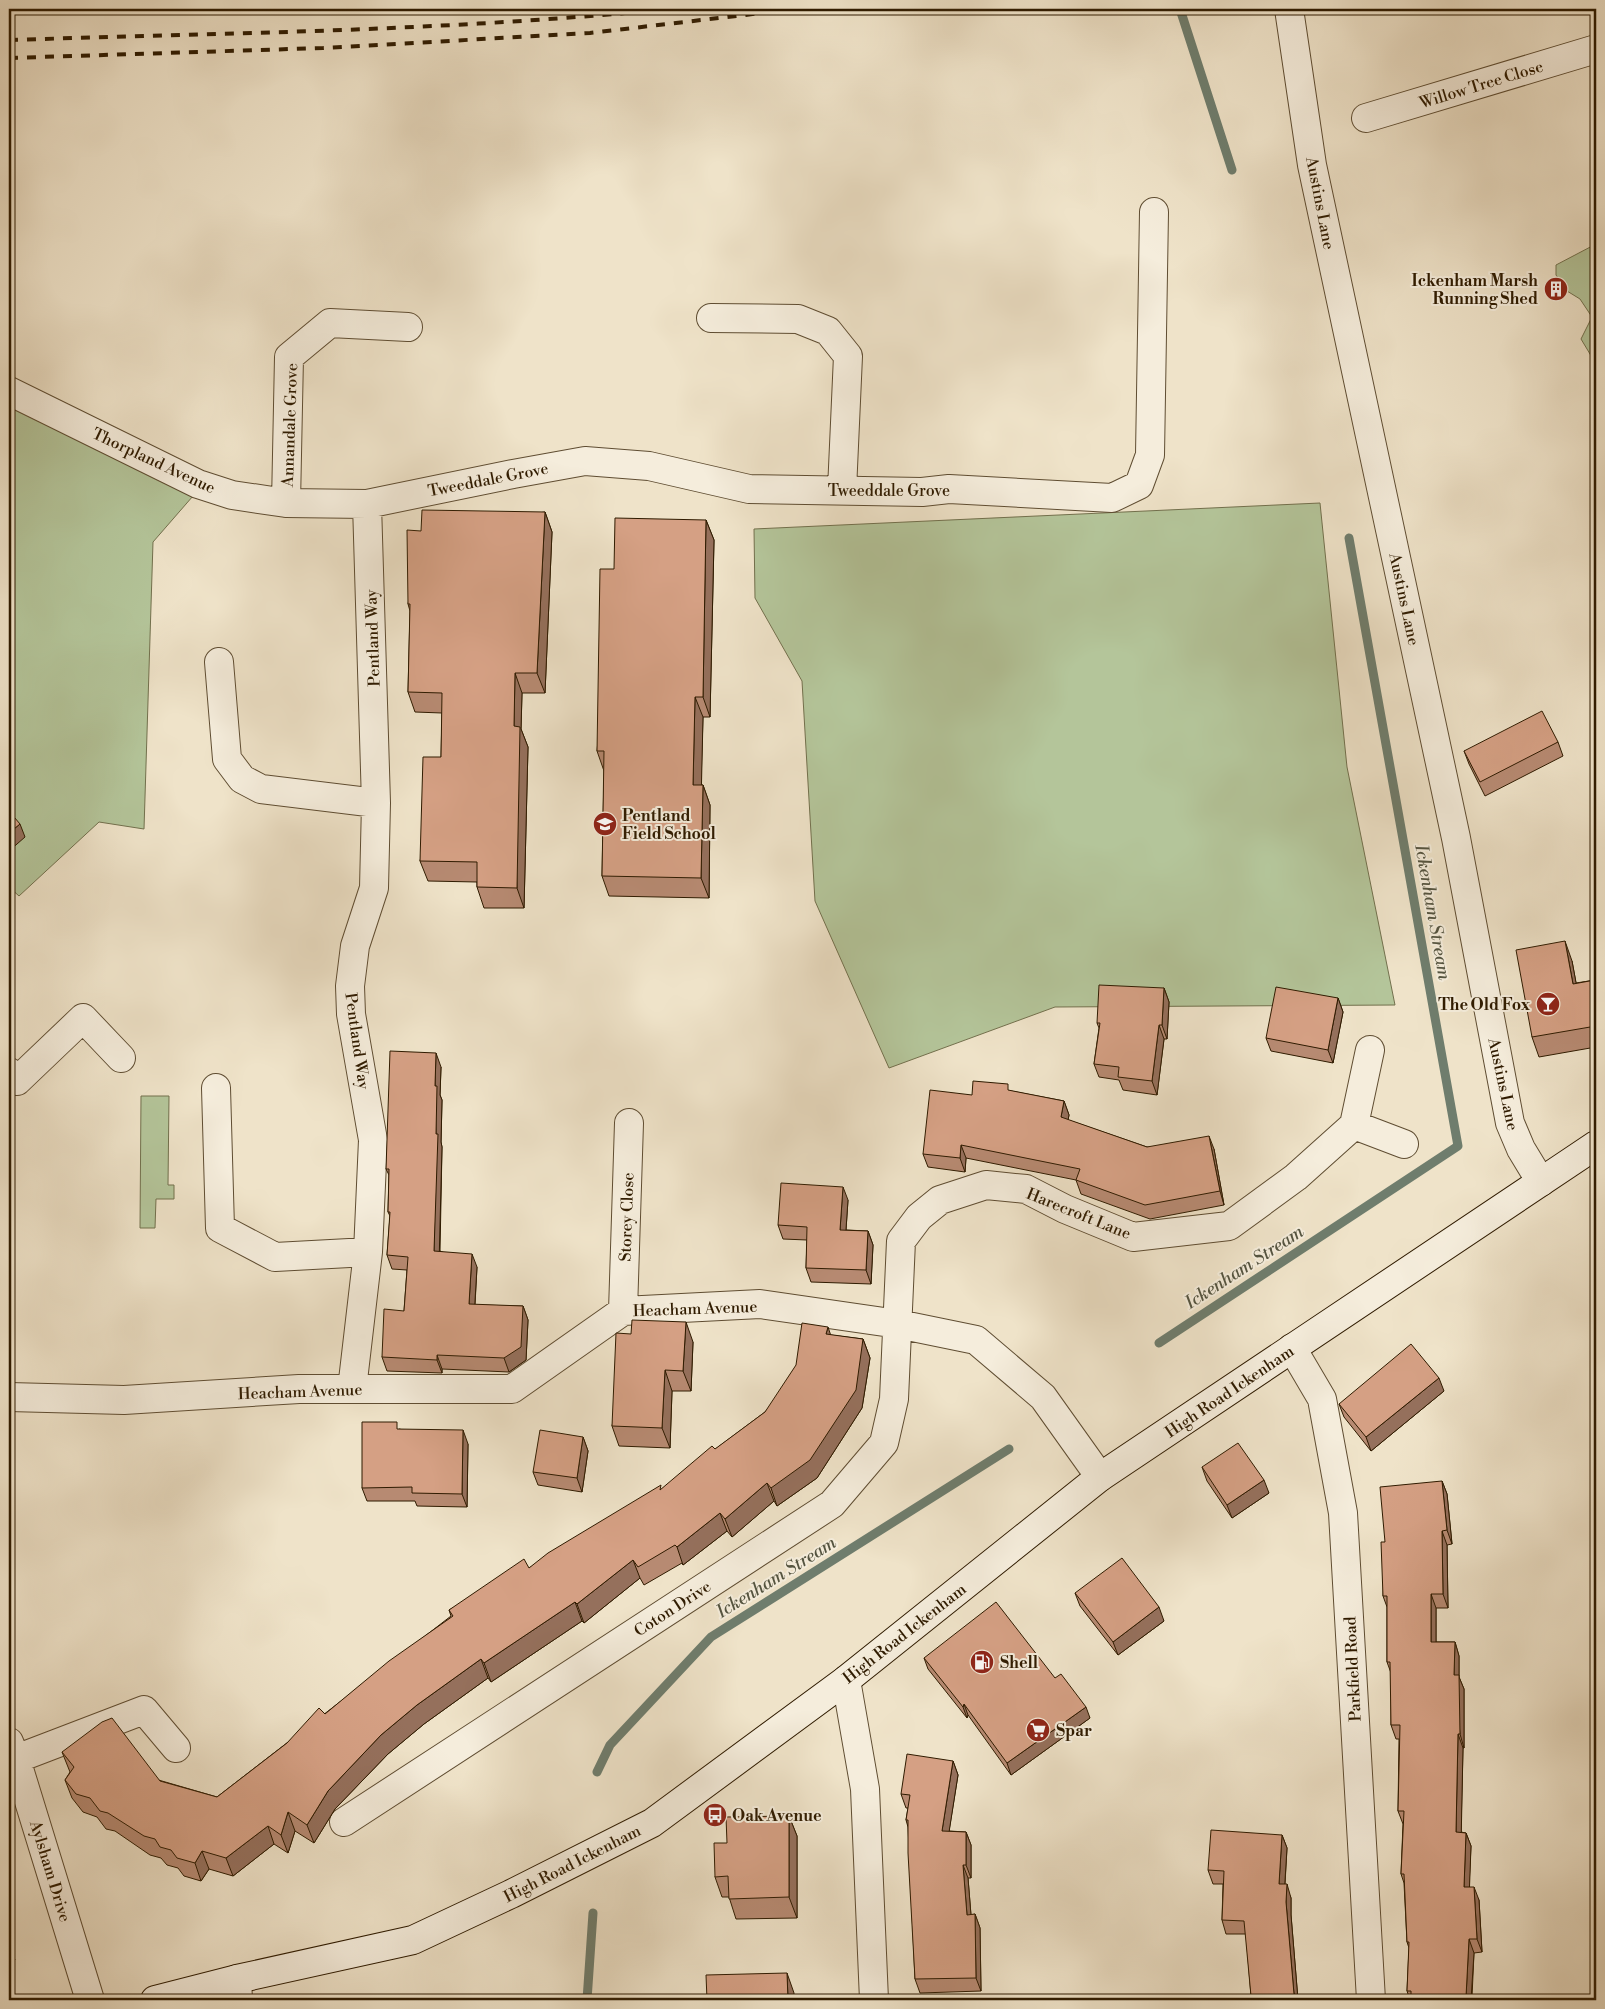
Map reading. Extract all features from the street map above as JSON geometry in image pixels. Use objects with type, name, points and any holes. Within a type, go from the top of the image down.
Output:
[{"type":"street","name":"Austins Lane","points":[[1290,9],[1312,165],[1456,838],[1510,1123],[1521,1149],[1541,1182]]},
{"type":"street","name":"Willow Tree Close","points":[[1366,118],[1596,49]]},
{"type":"street","name":"Tweeddale Grove","points":[[368,504],[585,461],[649,466],[749,489],[922,492],[949,489],[1112,498],[1139,485],[1150,455],[1154,212]]},
{"type":"street","points":[[711,318],[798,319],[828,331],[848,356],[842,490]]},
{"type":"street","name":"Annandale Grove","points":[[286,503],[289,357],[330,324],[408,326]]},
{"type":"street","name":"Thorpland Avenue","points":[[9,392],[198,484],[232,495],[286,503],[368,504]]},
{"type":"street","name":"Pentland Way","points":[[352,1390],[368,1252],[373,1140],[351,1014],[350,986],[355,946],[374,888],[376,803],[368,504]]},
{"type":"street","points":[[219,662],[227,759],[242,779],[261,789],[376,803]]},
{"type":"street","points":[[9,1072],[17,1081],[83,1018],[121,1058]]},
{"type":"street","points":[[1370,1050],[1354,1125],[1404,1144]]},
{"type":"street","points":[[216,1088],[220,1228],[275,1256],[368,1252]]},
{"type":"street","name":"Storey Close","points":[[623,1311],[629,1123]]},
{"type":"street","name":"Harecroft Lane","points":[[898,1324],[901,1241],[919,1217],[940,1200],[986,1185],[1026,1189],[1065,1209],[1133,1237],[1229,1226],[1296,1177],[1354,1125]]},
{"type":"street","name":"High Road Ickenham","points":[[155,2000],[238,1990],[413,1940],[511,1894],[652,1823],[846,1680],[1100,1478],[1596,1145]]},
{"type":"street","name":"Heacham Avenue","points":[[9,1397],[124,1400],[298,1389],[512,1389],[623,1311],[760,1304],[898,1324],[976,1340],[1043,1397],[1100,1478]]},
{"type":"street","name":"Coton Drive","points":[[344,1822],[832,1504],[884,1443],[894,1399],[898,1324]]},
{"type":"street","name":"Parkfield Road","points":[[1292,1348],[1322,1399],[1343,1513],[1371,2000]]},
{"type":"street","points":[[846,1680],[865,1789],[874,2000]]},
{"type":"street","points":[[12,1751],[144,1710],[176,1748]]},
{"type":"street","name":"Aylsham Drive","points":[[12,1751],[90,2000]]},
{"type":"green space","points":[[1596,244],[1596,364],[1581,339],[1592,317],[1580,299],[1567,291],[1556,275],[1556,265]]},
{"type":"green space","points":[[9,404],[193,496],[153,542],[144,829],[99,822],[19,896],[9,887]]},
{"type":"green space","points":[[1320,503],[1347,767],[1395,1005],[1055,1007],[889,1068],[815,901],[802,681],[755,598],[754,529]]},
{"type":"green space","points":[[141,1096],[169,1096],[168,1185],[174,1185],[174,1199],[156,1199],[155,1228],[140,1228]]},
{"type":"building","points":[[422,510],[545,512],[537,673],[515,673],[514,726],[520,727],[517,888],[477,887],[477,862],[420,861],[423,757],[441,757],[442,693],[408,692],[410,604],[408,604],[407,530],[421,531]]},
{"type":"building","points":[[615,518],[706,520],[703,697],[695,697],[693,785],[703,785],[701,878],[602,876],[604,751],[597,751],[600,569],[614,569]]},
{"type":"building","points":[[1542,711],[1558,742],[1480,782],[1464,751]]},
{"type":"building","points":[[9,811],[20,824],[9,833]]},
{"type":"building","name":"The Old Fox","points":[[1565,941],[1573,984],[1595,980],[1596,1026],[1532,1037],[1516,950]]},
{"type":"building","points":[[1099,985],[1164,988],[1162,1025],[1159,1025],[1152,1081],[1118,1077],[1119,1067],[1094,1064],[1100,1023],[1097,1023]]},
{"type":"building","points":[[1276,987],[1338,998],[1328,1050],[1266,1038]]},
{"type":"building","points":[[390,1051],[436,1053],[436,1134],[438,1134],[434,1251],[472,1254],[469,1304],[523,1306],[521,1347],[504,1358],[437,1355],[437,1360],[382,1357],[384,1309],[404,1311],[408,1257],[387,1255],[390,1212],[388,1212],[389,1169],[386,1169]]},
{"type":"building","points":[[973,1081],[1008,1084],[1008,1090],[1064,1101],[1061,1117],[1147,1147],[1209,1136],[1220,1191],[1145,1205],[1076,1180],[1080,1169],[961,1145],[960,1158],[923,1154],[930,1090],[972,1095]]},
{"type":"building","points":[[781,1183],[843,1187],[840,1230],[868,1231],[866,1270],[806,1268],[807,1227],[778,1225]]},
{"type":"building","points":[[632,1320],[686,1322],[683,1371],[665,1370],[662,1428],[612,1426],[616,1333],[631,1334]]},
{"type":"building","points":[[802,1323],[828,1327],[826,1334],[863,1339],[856,1390],[810,1460],[771,1488],[767,1483],[725,1519],[720,1513],[677,1547],[675,1545],[638,1567],[633,1560],[577,1604],[575,1602],[484,1663],[481,1659],[417,1705],[381,1735],[328,1791],[307,1825],[288,1812],[281,1835],[268,1826],[226,1858],[202,1851],[195,1863],[177,1858],[171,1850],[160,1847],[155,1839],[144,1836],[108,1813],[100,1811],[90,1798],[76,1794],[65,1780],[74,1767],[62,1752],[102,1722],[112,1718],[160,1781],[217,1797],[287,1743],[319,1708],[325,1714],[389,1661],[453,1616],[449,1610],[524,1559],[529,1568],[548,1553],[661,1485],[660,1490],[712,1446],[715,1449],[765,1412],[796,1365]]},
{"type":"building","points":[[1411,1344],[1439,1378],[1366,1437],[1339,1404]]},
{"type":"building","points":[[362,1422],[397,1422],[397,1429],[463,1430],[462,1494],[412,1493],[412,1487],[362,1488]]},
{"type":"building","points":[[540,1430],[583,1437],[577,1478],[533,1472]]},
{"type":"building","points":[[1238,1443],[1264,1480],[1227,1505],[1202,1467]]},
{"type":"building","points":[[1442,1481],[1447,1530],[1442,1531],[1443,1594],[1431,1594],[1431,1642],[1455,1642],[1454,1675],[1459,1675],[1460,1734],[1458,1734],[1456,1832],[1466,1833],[1464,1887],[1474,1887],[1477,1939],[1469,1939],[1466,1997],[1473,1997],[1474,2000],[1411,2000],[1411,1991],[1407,1991],[1409,1942],[1407,1942],[1404,1874],[1401,1874],[1404,1811],[1398,1811],[1400,1725],[1391,1725],[1390,1662],[1387,1662],[1387,1596],[1383,1596],[1381,1542],[1385,1542],[1380,1487]]},
{"type":"building","points":[[1122,1558],[1159,1607],[1113,1642],[1075,1593]]},
{"type":"building","points":[[996,1602],[1055,1678],[1061,1674],[1086,1707],[1007,1763],[964,1704],[963,1707],[924,1658]]},
{"type":"building","points":[[907,1754],[953,1761],[942,1831],[966,1832],[966,1865],[963,1865],[967,1915],[975,1914],[976,1978],[915,1979],[908,1820],[906,1820],[910,1795],[901,1794]]},
{"type":"building","points":[[789,1816],[789,1897],[729,1899],[728,1876],[715,1877],[714,1843],[727,1843],[726,1817]]},
{"type":"building","points":[[1211,1830],[1282,1835],[1279,1884],[1287,1884],[1286,1902],[1295,2000],[1241,2000],[1241,1996],[1251,1996],[1244,1921],[1222,1920],[1224,1871],[1208,1870]]},
{"type":"building","points":[[787,1973],[788,2000],[707,2000],[706,1975]]},
{"type":"waterway","name":"Ickenham Stream","points":[[1180,9],[1232,170]]},
{"type":"waterway","name":"Ickenham Stream","points":[[1159,1343],[1458,1146],[1349,538]]},
{"type":"waterway","name":"Ickenham Stream","points":[[597,1772],[610,1745],[711,1637],[1009,1449]]},
{"type":"waterway","name":"Ickenham Stream","points":[[587,2000],[593,1913]]},
{"type":"railway","points":[[9,40],[420,27],[667,9]]},
{"type":"railway","points":[[9,58],[323,48],[590,33],[796,9]]},
{"type":"place","name":"Ickenham Marsh Running Shed","points":[[1556,289]]},
{"type":"place","name":"Pentland Field School","points":[[605,824]]},
{"type":"place","name":"The Old Fox","points":[[1548,1004]]},
{"type":"place","name":"Shell","points":[[982,1662]]},
{"type":"place","name":"Spar","points":[[1038,1730]]},
{"type":"place","name":"Oak Avenue","points":[[715,1815]]}]
